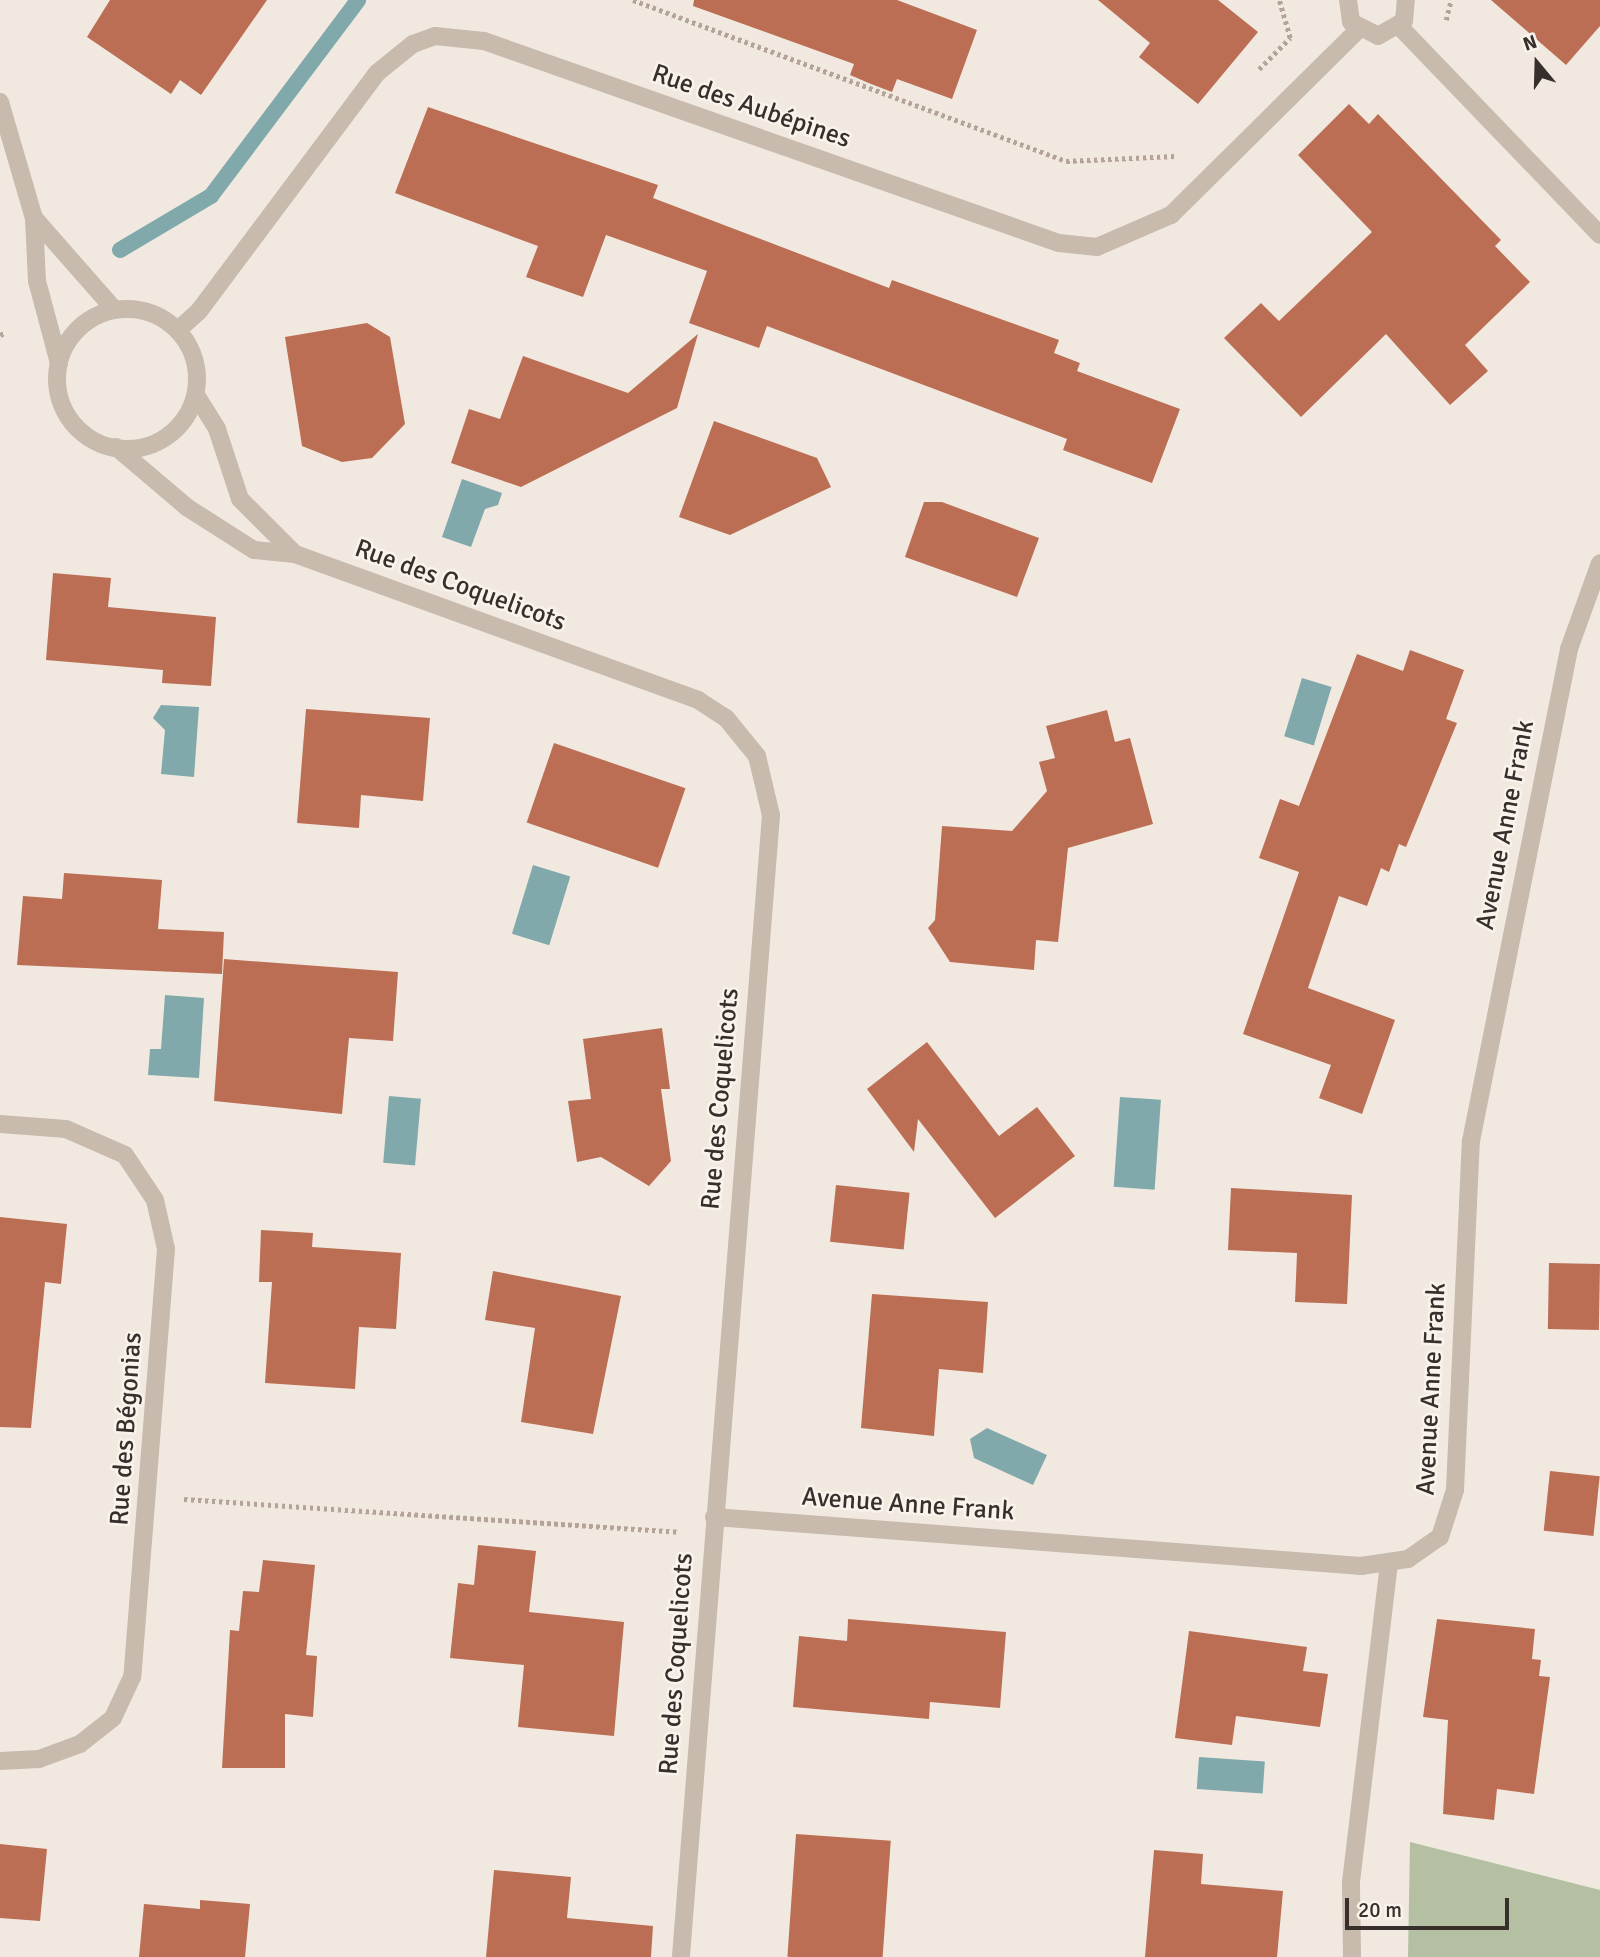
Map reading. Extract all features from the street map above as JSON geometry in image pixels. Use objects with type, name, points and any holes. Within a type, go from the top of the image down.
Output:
[{"type":"street","points":[[1348,0],[1351,22],[1359,29],[1378,36],[1399,26],[1406,0]]},
{"type":"street","points":[[1399,26],[1600,235]]},
{"type":"street","name":"Rue des Aubépines","points":[[178,330],[199,311],[377,73],[413,44],[435,36],[484,41],[1059,243],[1097,247],[1171,215],[1359,29]]},
{"type":"street","name":"Rue des Coquelicots","points":[[0,102],[34,218],[37,281],[59,363],[59,396],[68,418],[84,435],[116,447],[225,533],[254,550],[295,554],[698,701],[726,718],[757,756],[771,815],[681,1957]]},
{"type":"street","name":"Rue des Coquelicots","points":[[34,218],[114,309]]},
{"type":"street","points":[[59,363],[79,328],[114,309],[160,316],[178,330]]},
{"type":"street","name":"Rue des Coquelicots","points":[[116,447],[151,445],[171,433],[196,395],[198,371],[178,330]]},
{"type":"street","name":"Rue des Coquelicots","points":[[196,395],[217,429],[240,499],[295,554]]},
{"type":"street","name":"Avenue Anne Frank","points":[[714,1517],[1389,1564],[1427,1550],[1450,1519],[1471,1141],[1569,649],[1600,563]]},
{"type":"street","name":"Rue des Bégonias","points":[[0,1124],[66,1129],[108,1144],[143,1175],[155,1200],[166,1249],[136,1654],[113,1718],[60,1754],[0,1761]]},
{"type":"street","points":[[1352,1957],[1351,1882],[1389,1564]]},
{"type":"path","points":[[633,0],[1066,161],[1176,156],[1186,146]]},
{"type":"path","points":[[1252,77],[1290,38],[1279,0]]},
{"type":"path","points":[[148,1496],[675,1533],[714,1517]]},
{"type":"green space","points":[[1410,1842],[1600,1890],[1600,1957],[1408,1957]]},
{"type":"water","points":[[462,479],[502,493],[498,505],[485,509],[471,547],[442,537]]},
{"type":"water","points":[[1302,678],[1332,687],[1314,745],[1284,736]]},
{"type":"water","points":[[161,705],[199,707],[194,777],[161,774],[165,730],[153,718]]},
{"type":"water","points":[[533,865],[570,876],[549,945],[512,934]]},
{"type":"water","points":[[165,995],[204,998],[199,1078],[148,1075],[150,1049],[161,1049]]},
{"type":"water","points":[[389,1096],[421,1099],[415,1166],[383,1163]]},
{"type":"water","points":[[1120,1097],[1161,1100],[1155,1190],[1114,1187]]},
{"type":"water","points":[[987,1428],[1047,1455],[1033,1485],[974,1458],[970,1439]]},
{"type":"water","points":[[1199,1757],[1265,1762],[1263,1794],[1197,1789]]},
{"type":"building","points":[[110,0],[267,0],[201,95],[180,80],[171,94],[87,37]]},
{"type":"building","points":[[694,0],[897,0],[977,30],[952,99],[897,79],[892,92],[871,84],[850,75],[854,64],[693,6]]},
{"type":"building","points":[[1098,0],[1218,0],[1258,32],[1198,104],[1139,57],[1150,43]]},
{"type":"building","points":[[1491,0],[1600,0],[1600,26],[1566,65]]},
{"type":"building","points":[[1349,104],[1369,124],[1378,114],[1501,240],[1495,246],[1530,282],[1465,345],[1488,371],[1450,405],[1386,334],[1301,417],[1224,338],[1261,303],[1279,321],[1372,232],[1298,155]]},
{"type":"building","points":[[428,107],[658,185],[653,198],[889,288],[892,280],[1059,340],[1054,353],[1080,363],[1077,371],[1180,409],[1152,483],[1063,450],[1067,439],[767,326],[759,348],[689,323],[707,271],[606,235],[583,297],[526,277],[538,246],[395,193]]},
{"type":"building","points":[[367,323],[390,337],[405,424],[372,458],[342,462],[302,446],[285,337]]},
{"type":"building","points":[[698,334],[677,408],[521,487],[451,463],[469,409],[500,419],[523,356],[628,393]]},
{"type":"building","points":[[714,421],[817,458],[831,487],[730,535],[679,517]]},
{"type":"building","points":[[924,502],[942,502],[1039,538],[1017,597],[905,557]]},
{"type":"building","points":[[53,573],[111,578],[108,607],[216,617],[211,686],[162,683],[163,670],[46,660]]},
{"type":"building","points":[[1410,650],[1464,670],[1446,719],[1457,723],[1406,847],[1399,844],[1389,872],[1381,868],[1367,906],[1339,896],[1308,988],[1395,1020],[1362,1114],[1319,1098],[1331,1065],[1243,1034],[1299,872],[1259,858],[1280,799],[1299,806],[1357,654],[1403,671]]},
{"type":"building","points":[[306,709],[430,718],[423,801],[361,795],[359,828],[297,823]]},
{"type":"building","points":[[1107,710],[1115,742],[1130,738],[1153,824],[1068,848],[1058,942],[1036,940],[1034,970],[950,962],[928,928],[935,920],[942,826],[1012,831],[1047,791],[1039,762],[1055,758],[1046,726]]},
{"type":"building","points":[[554,743],[685,788],[658,868],[527,822]]},
{"type":"building","points":[[64,873],[162,880],[158,929],[224,932],[222,974],[17,965],[23,896],[62,899]]},
{"type":"building","points":[[224,959],[398,972],[393,1041],[349,1038],[342,1114],[214,1101]]},
{"type":"building","points":[[662,1028],[670,1089],[661,1089],[671,1161],[649,1186],[601,1157],[577,1162],[568,1101],[591,1099],[583,1039]]},
{"type":"building","points":[[927,1042],[999,1136],[1037,1107],[1075,1156],[995,1218],[918,1119],[914,1152],[867,1089]]},
{"type":"building","points":[[836,1185],[910,1193],[904,1249],[830,1242]]},
{"type":"building","points":[[1231,1188],[1352,1195],[1347,1304],[1295,1302],[1297,1253],[1228,1250]]},
{"type":"building","points":[[0,1217],[67,1224],[61,1284],[45,1282],[31,1428],[0,1427]]},
{"type":"building","points":[[261,1230],[313,1233],[312,1247],[401,1253],[396,1329],[359,1327],[355,1389],[265,1383],[272,1282],[259,1282]]},
{"type":"building","points":[[1549,1263],[1600,1264],[1599,1330],[1548,1329]]},
{"type":"building","points":[[493,1271],[621,1296],[593,1434],[521,1422],[535,1328],[485,1320]]},
{"type":"building","points":[[872,1294],[988,1302],[983,1373],[939,1369],[934,1436],[861,1428]]},
{"type":"building","points":[[1550,1471],[1600,1476],[1593,1536],[1544,1531]]},
{"type":"building","points":[[478,1545],[536,1551],[529,1612],[624,1622],[614,1736],[518,1727],[524,1665],[450,1658],[458,1583],[474,1585]]},
{"type":"building","points":[[263,1560],[315,1565],[306,1655],[317,1656],[313,1717],[285,1714],[285,1768],[222,1768],[230,1630],[239,1631],[243,1591],[259,1592]]},
{"type":"building","points":[[848,1619],[1006,1632],[1000,1708],[930,1702],[929,1719],[793,1707],[799,1636],[847,1641]]},
{"type":"building","points":[[1437,1619],[1535,1629],[1532,1659],[1541,1660],[1539,1676],[1550,1677],[1534,1794],[1497,1789],[1494,1820],[1443,1814],[1448,1720],[1423,1717]]},
{"type":"building","points":[[1189,1631],[1307,1647],[1303,1671],[1328,1674],[1320,1727],[1236,1716],[1232,1745],[1175,1738]]},
{"type":"building","points":[[796,1834],[891,1841],[883,1957],[787,1957]]},
{"type":"building","points":[[0,1844],[47,1849],[40,1921],[0,1918]]},
{"type":"building","points":[[1154,1850],[1203,1854],[1201,1884],[1283,1891],[1277,1957],[1145,1957]]},
{"type":"building","points":[[494,1870],[571,1877],[567,1918],[653,1926],[651,1957],[486,1957]]},
{"type":"building","points":[[200,1900],[250,1904],[245,1957],[139,1957],[144,1904],[200,1909]]},
{"type":"waterway","points":[[120,250],[211,196],[358,0]]}]
